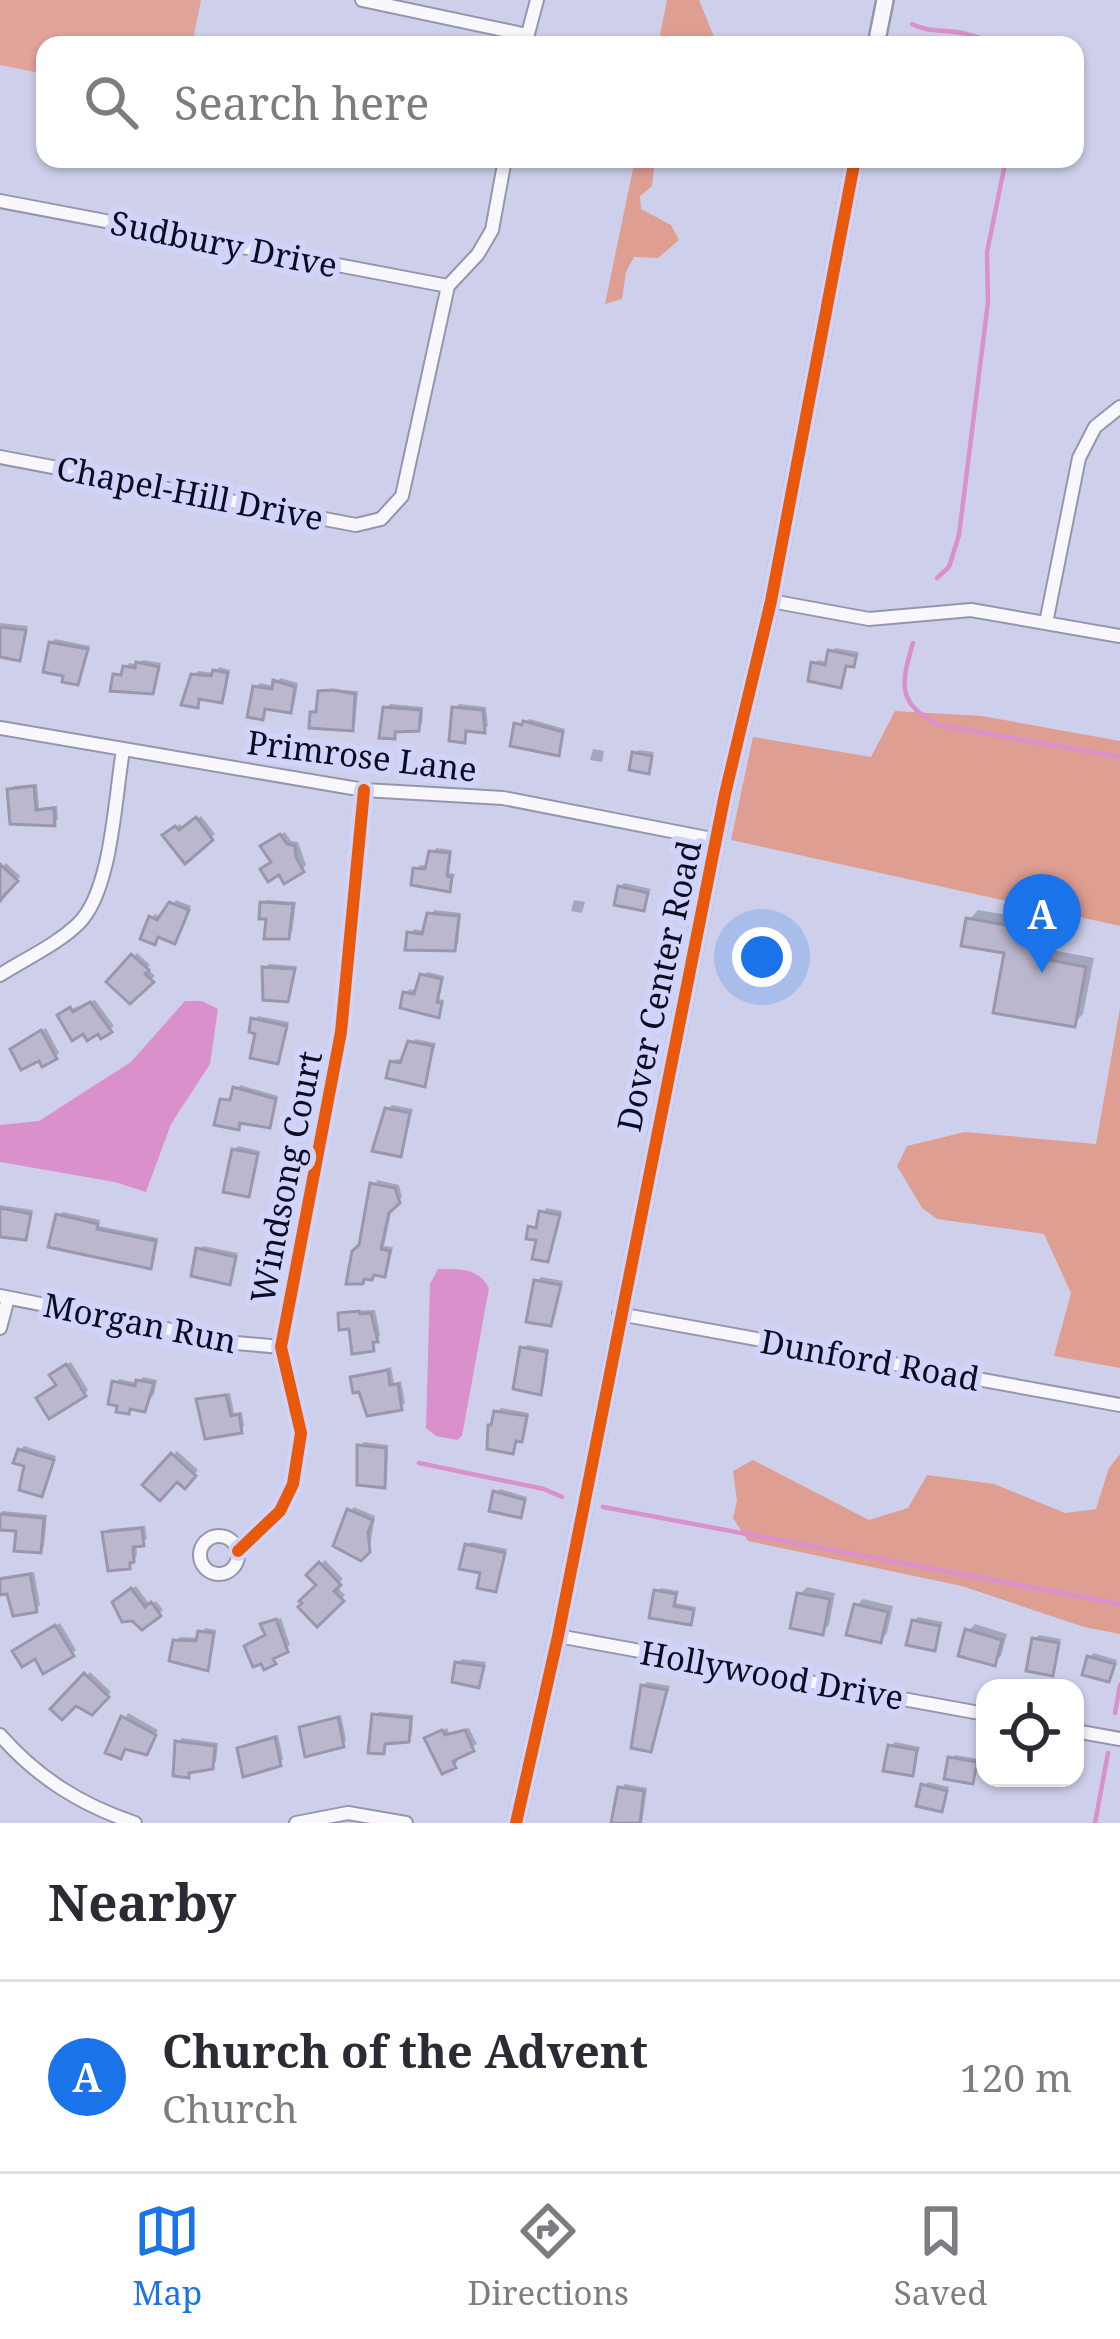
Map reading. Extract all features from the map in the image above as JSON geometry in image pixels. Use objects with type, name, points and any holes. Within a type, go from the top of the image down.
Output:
[{"type":"street","points":[[362,0],[510,36]]},
{"type":"street","points":[[527,36],[537,0]]},
{"type":"street","points":[[878,36],[885,0]]},
{"type":"street","points":[[448,286],[478,254],[492,230],[503,168]]},
{"type":"street","name":"Dover Center Road","points":[[516,1823],[770,601],[853,168]]},
{"type":"street","name":"Sudbury Drive","points":[[0,201],[448,286]]},
{"type":"street","name":"Chapel-Hill Drive","points":[[0,457],[356,525],[380,519],[402,496],[448,286]]},
{"type":"street","points":[[1046,623],[1079,458],[1094,427],[1120,407]]},
{"type":"street","points":[[770,601],[868,619],[971,610],[1120,636]]},
{"type":"street","name":"Primrose Lane","points":[[0,728],[364,790],[503,798],[717,840]]},
{"type":"street","points":[[0,975],[76,926],[91,909],[105,863],[122,750]]},
{"type":"street","name":"Windsong Court","points":[[238,1551],[280,1511],[292,1484],[301,1433],[281,1347],[341,1032],[364,790]]},
{"type":"street","points":[[0,1328],[4,1297]]},
{"type":"street","name":"Morgan Run","points":[[4,1297],[236,1343],[281,1347]]},
{"type":"street","name":"Dunford Road","points":[[620,1314],[1120,1406]]},
{"type":"street","name":"Hollywood Drive","points":[[558,1636],[976,1712]]},
{"type":"street","points":[[1084,1733],[1120,1739]]},
{"type":"street","points":[[0,1735],[24,1762],[74,1798],[135,1823]]},
{"type":"street","points":[[296,1823],[348,1813],[406,1823]]},
{"type":"shaded area","points":[[0,0],[201,0],[194,36],[36,36],[36,72],[0,65]]},
{"type":"shaded area","points":[[667,0],[699,0],[714,36],[660,36]]},
{"type":"shaded area","points":[[633,168],[654,168],[652,186],[640,196],[641,209],[671,225],[679,240],[658,258],[634,257],[622,299],[605,304]]},
{"type":"shaded area","points":[[895,711],[982,716],[1120,741],[1120,926],[731,840],[753,737],[871,757]]},
{"type":"shaded area","points":[[185,1001],[202,1001],[218,1009],[210,1064],[171,1124],[146,1192],[0,1162],[0,1125],[39,1121],[131,1062]]},
{"type":"shaded area","points":[[1120,1008],[1120,1368],[1054,1356],[1071,1293],[1044,1234],[937,1219],[922,1208],[897,1166],[907,1146],[965,1132],[1096,1144]]},
{"type":"shaded area","points":[[438,1269],[474,1273],[489,1288],[462,1436],[457,1440],[436,1436],[426,1428],[430,1284]]},
{"type":"shaded area","points":[[1120,1454],[1120,1634],[1084,1627],[962,1586],[748,1541],[733,1518],[737,1501],[733,1471],[753,1460],[869,1520],[908,1508],[927,1475],[994,1484],[1065,1513],[1096,1509],[1109,1468]]},
{"type":"building","points":[[0,627],[26,630],[20,661],[0,657]]},
{"type":"building","points":[[49,642],[88,649],[78,685],[43,672]]},
{"type":"building","points":[[828,650],[856,656],[854,667],[846,666],[841,688],[808,681],[811,662],[825,665]]},
{"type":"building","points":[[136,662],[159,667],[153,694],[110,691],[113,674],[121,675],[123,666],[135,668]]},
{"type":"building","points":[[213,670],[228,673],[222,703],[199,699],[198,708],[181,705],[191,674],[211,676]]},
{"type":"building","points":[[273,680],[295,687],[291,713],[265,709],[263,720],[247,717],[253,686],[272,689]]},
{"type":"building","points":[[318,691],[355,694],[353,731],[309,728]]},
{"type":"building","points":[[383,707],[421,710],[419,731],[395,732],[395,739],[379,738]]},
{"type":"building","points":[[452,707],[483,710],[485,733],[466,731],[465,743],[449,741]]},
{"type":"building","points":[[523,721],[563,732],[559,756],[510,746],[514,723],[522,725]]},
{"type":"building","points":[[632,752],[652,756],[649,774],[629,770]]},
{"type":"building","points":[[34,786],[36,810],[54,808],[55,826],[10,824],[7,789]]},
{"type":"building","points":[[196,817],[213,840],[185,864],[162,835]]},
{"type":"building","points":[[280,834],[295,846],[304,872],[284,884],[279,875],[268,882],[260,869],[271,862],[260,846]]},
{"type":"building","points":[[429,851],[450,853],[450,892],[411,885],[413,868],[425,869]]},
{"type":"building","points":[[0,864],[18,881],[0,900]]},
{"type":"building","points":[[618,886],[648,893],[644,911],[614,905]]},
{"type":"building","points":[[169,902],[189,910],[175,944],[158,937],[155,945],[140,939],[149,916],[157,920]]},
{"type":"building","points":[[260,902],[293,904],[289,939],[264,939],[266,919],[259,919]]},
{"type":"building","points":[[427,913],[459,916],[455,951],[405,950],[407,932],[422,934]]},
{"type":"building","points":[[966,918],[1044,932],[1039,958],[1086,967],[1075,1027],[993,1013],[1004,953],[961,946]]},
{"type":"building","points":[[131,954],[149,970],[145,974],[154,982],[130,1004],[106,982]]},
{"type":"building","points":[[262,967],[295,969],[288,1002],[263,1000]]},
{"type":"building","points":[[420,974],[442,979],[439,1018],[400,1008],[403,992],[414,994]]},
{"type":"building","points":[[90,1002],[112,1032],[87,1041],[83,1034],[72,1041],[57,1015]]},
{"type":"building","points":[[251,1018],[287,1026],[278,1064],[250,1058],[255,1034],[249,1032]]},
{"type":"building","points":[[41,1030],[57,1059],[21,1070],[10,1049]]},
{"type":"building","points":[[408,1041],[433,1046],[425,1087],[386,1078],[390,1061],[400,1063]]},
{"type":"building","points":[[233,1087],[276,1099],[270,1128],[240,1123],[239,1130],[214,1125],[220,1099],[230,1100]]},
{"type":"building","points":[[385,1108],[410,1113],[401,1157],[372,1151]]},
{"type":"building","points":[[232,1149],[258,1154],[249,1197],[223,1192]]},
{"type":"building","points":[[370,1183],[395,1188],[400,1203],[389,1213],[381,1249],[390,1251],[385,1277],[374,1275],[363,1284],[346,1284],[352,1251],[359,1245]]},
{"type":"building","points":[[0,1208],[31,1214],[26,1240],[0,1237]]},
{"type":"building","points":[[539,1211],[560,1215],[548,1262],[532,1259],[536,1240],[526,1239],[528,1226],[536,1228]]},
{"type":"building","points":[[56,1214],[98,1224],[97,1229],[156,1241],[151,1269],[48,1247]]},
{"type":"building","points":[[196,1248],[236,1257],[230,1285],[191,1276]]},
{"type":"building","points":[[534,1280],[561,1285],[551,1326],[526,1322]]},
{"type":"building","points":[[338,1313],[371,1313],[378,1342],[373,1342],[374,1351],[352,1354],[349,1329],[339,1330]]},
{"type":"building","points":[[520,1347],[547,1352],[541,1395],[513,1389]]},
{"type":"building","points":[[66,1364],[86,1396],[49,1419],[36,1398],[56,1385],[49,1375]]},
{"type":"building","points":[[388,1370],[390,1385],[398,1384],[402,1410],[367,1416],[359,1392],[353,1393],[350,1377]]},
{"type":"building","points":[[136,1380],[154,1383],[145,1412],[116,1412],[117,1406],[108,1404],[112,1381],[135,1386]]},
{"type":"building","points":[[226,1395],[231,1416],[239,1414],[242,1433],[205,1439],[196,1399]]},
{"type":"building","points":[[494,1411],[527,1416],[522,1442],[516,1441],[513,1454],[487,1449]]},
{"type":"building","points":[[357,1445],[386,1448],[385,1488],[357,1485]]},
{"type":"building","points":[[18,1449],[54,1460],[42,1497],[19,1490],[24,1466],[13,1463]]},
{"type":"building","points":[[171,1453],[196,1476],[185,1489],[177,1482],[160,1501],[142,1485]]},
{"type":"building","points":[[493,1491],[525,1500],[521,1518],[489,1511]]},
{"type":"building","points":[[347,1509],[373,1520],[368,1532],[370,1552],[361,1561],[333,1546]]},
{"type":"building","points":[[0,1514],[44,1518],[41,1553],[14,1551],[16,1531],[0,1530]]},
{"type":"building","points":[[142,1528],[144,1546],[133,1547],[130,1569],[108,1571],[102,1532]]},
{"type":"building","points":[[465,1544],[505,1553],[496,1592],[477,1588],[480,1573],[459,1569]]},
{"type":"building","points":[[319,1562],[341,1585],[334,1591],[344,1601],[317,1627],[298,1607],[316,1585],[306,1575]]},
{"type":"building","points":[[30,1574],[37,1612],[13,1616],[7,1594],[0,1595],[0,1579]]},
{"type":"building","points":[[131,1588],[145,1607],[151,1602],[161,1616],[142,1630],[132,1621],[122,1622],[112,1602]]},
{"type":"building","points":[[654,1590],[676,1594],[674,1606],[694,1610],[691,1625],[649,1618]]},
{"type":"building","points":[[797,1593],[830,1599],[823,1635],[790,1628]]},
{"type":"building","points":[[854,1604],[888,1612],[881,1643],[846,1635]]},
{"type":"building","points":[[276,1619],[288,1652],[264,1670],[261,1664],[253,1667],[244,1646],[265,1635],[260,1624]]},
{"type":"building","points":[[912,1620],[940,1626],[935,1651],[906,1645]]},
{"type":"building","points":[[55,1625],[74,1656],[43,1674],[35,1659],[22,1667],[12,1651]]},
{"type":"building","points":[[965,1629],[1002,1640],[995,1666],[958,1656]]},
{"type":"building","points":[[198,1631],[214,1633],[208,1671],[169,1661],[173,1640],[196,1641]]},
{"type":"building","points":[[1032,1638],[1059,1643],[1053,1676],[1026,1671]]},
{"type":"building","points":[[1087,1656],[1115,1664],[1109,1682],[1082,1675]]},
{"type":"building","points":[[455,1662],[484,1666],[479,1688],[452,1682]]},
{"type":"building","points":[[84,1673],[109,1697],[92,1715],[76,1706],[62,1720],[50,1709]]},
{"type":"building","points":[[641,1685],[667,1690],[651,1752],[631,1748]]},
{"type":"building","points":[[372,1714],[411,1718],[409,1742],[385,1744],[384,1754],[368,1753]]},
{"type":"building","points":[[121,1716],[156,1735],[147,1755],[125,1749],[121,1759],[105,1753]]},
{"type":"building","points":[[338,1717],[344,1747],[305,1757],[299,1727]]},
{"type":"building","points":[[442,1730],[445,1735],[465,1730],[474,1751],[453,1761],[456,1768],[442,1774],[424,1738]]},
{"type":"building","points":[[275,1737],[281,1766],[243,1777],[237,1748]]},
{"type":"building","points":[[175,1741],[215,1746],[213,1769],[189,1773],[189,1778],[173,1776]]},
{"type":"building","points":[[888,1745],[917,1750],[913,1776],[883,1771]]},
{"type":"building","points":[[948,1757],[976,1762],[973,1784],[944,1779]]},
{"type":"building","points":[[921,1784],[947,1791],[942,1812],[916,1806]]},
{"type":"building","points":[[618,1787],[644,1791],[640,1823],[611,1823]]},
{"type":"waterway","points":[[912,24],[972,36]]},
{"type":"waterway","points":[[937,578],[949,567],[959,535],[988,302],[987,252],[1004,168]]},
{"type":"waterway","points":[[913,643],[905,691],[915,708],[938,725],[1120,757]]},
{"type":"waterway","points":[[419,1463],[544,1489],[562,1497]]},
{"type":"waterway","points":[[603,1507],[1120,1604]]},
{"type":"waterway","points":[[1115,1713],[1120,1685]]},
{"type":"waterway","points":[[1095,1823],[1108,1753]]},
{"type":"cycle path","points":[[516,1823],[558,1636],[725,794],[771,601],[853,168]]},
{"type":"cycle path","points":[[238,1551],[280,1511],[293,1484],[301,1433],[281,1347],[341,1032],[364,790]]},
{"type":"place","name":"Church of the Advent","points":[[1042,973]]}]
